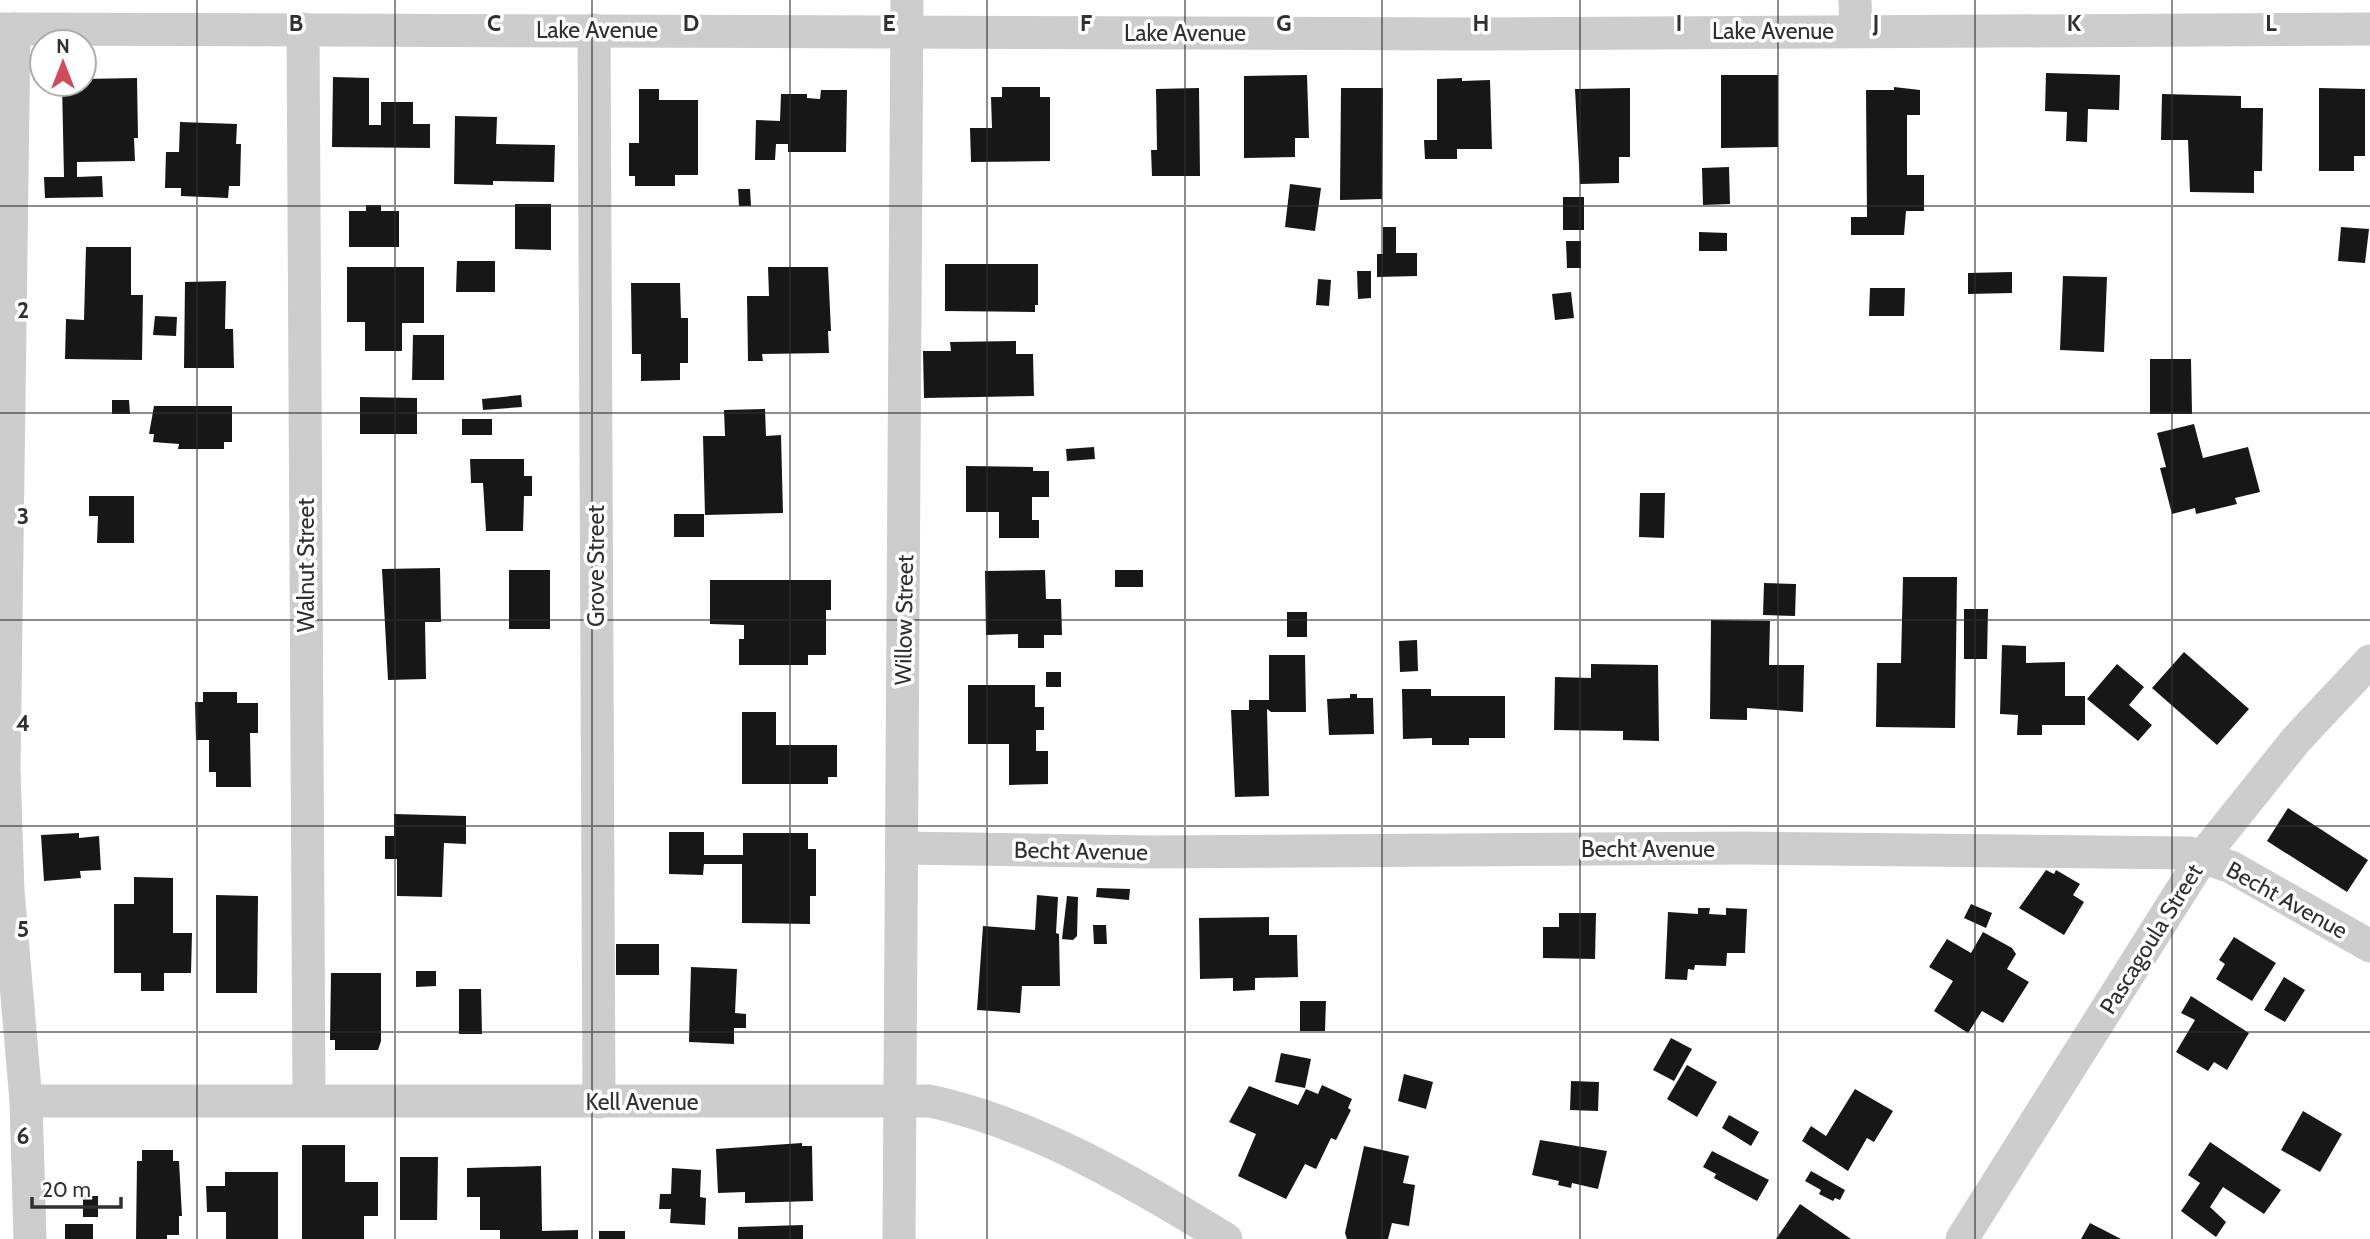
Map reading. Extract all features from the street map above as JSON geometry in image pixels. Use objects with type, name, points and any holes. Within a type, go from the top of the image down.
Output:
[{"type":"street","name":"Lake Avenue","points":[[7,29],[594,30],[907,16],[1486,34],[1855,15],[2370,29]]},
{"type":"street","name":"Willow Street","points":[[899,1239],[907,16]]},
{"type":"street","points":[[7,29],[4,769],[8,891],[26,1101],[30,1239]]},
{"type":"street","name":"Walnut Street","points":[[303,29],[309,1100]]},
{"type":"street","name":"Grove Street","points":[[594,30],[599,1102]]},
{"type":"street","name":"Pascagoula Street","points":[[1962,1239],[2203,856],[2296,740],[2370,661]]},
{"type":"street","name":"Becht Avenue","points":[[902,848],[1150,852],[1744,848],[2203,856],[2231,867],[2370,946]]},
{"type":"street","name":"Kell Avenue","points":[[26,1101],[930,1101],[978,1112],[1024,1128],[1079,1155],[1226,1239]]},
{"type":"building","points":[[2046,73],[2120,75],[2119,110],[2088,109],[2087,142],[2066,141],[2067,112],[2045,111]]},
{"type":"building","points":[[1307,75],[1309,138],[1295,138],[1295,157],[1244,158],[1244,76]]},
{"type":"building","points":[[1721,75],[1778,75],[1778,147],[1721,148]]},
{"type":"building","points":[[333,77],[369,78],[369,125],[381,125],[381,102],[413,102],[413,124],[430,124],[430,148],[332,147]]},
{"type":"building","points":[[137,78],[138,138],[134,138],[135,161],[77,162],[77,177],[102,176],[103,197],[45,198],[44,177],[64,177],[62,98],[98,98],[98,79]]},
{"type":"building","points":[[1462,78],[1462,81],[1490,80],[1492,149],[1457,149],[1457,159],[1425,159],[1424,140],[1437,140],[1437,79]]},
{"type":"building","points":[[1002,87],[1040,87],[1040,97],[1050,97],[1050,161],[971,162],[970,128],[992,128],[991,97],[1002,97]]},
{"type":"building","points":[[1894,87],[1920,90],[1920,115],[1907,115],[1907,175],[1924,175],[1924,211],[1906,211],[1904,235],[1851,235],[1851,217],[1867,217],[1866,90],[1894,90]]},
{"type":"building","points":[[1199,88],[1200,176],[1152,176],[1151,150],[1157,150],[1156,89]]},
{"type":"building","points":[[1341,88],[1383,88],[1382,199],[1340,200]]},
{"type":"building","points":[[1630,88],[1630,157],[1619,157],[1619,183],[1580,184],[1575,89]]},
{"type":"building","points":[[2319,88],[2365,89],[2365,156],[2354,156],[2354,171],[2319,171]]},
{"type":"building","points":[[639,89],[659,89],[659,100],[698,100],[698,175],[675,175],[675,186],[635,186],[635,176],[629,176],[629,143],[639,143]]},
{"type":"building","points":[[821,90],[847,90],[846,152],[788,152],[788,144],[776,144],[775,160],[755,160],[756,120],[780,121],[781,94],[807,94],[807,98],[820,99]]},
{"type":"building","points":[[2162,94],[2241,96],[2241,108],[2263,108],[2262,171],[2254,171],[2254,193],[2190,192],[2188,140],[2161,140]]},
{"type":"building","points":[[455,116],[497,117],[496,144],[555,145],[554,182],[493,181],[493,185],[454,184]]},
{"type":"building","points":[[180,122],[237,124],[236,144],[241,144],[240,186],[229,186],[228,198],[181,196],[181,188],[165,188],[166,152],[179,152]]},
{"type":"building","points":[[1729,167],[1730,204],[1703,205],[1702,168]]},
{"type":"building","points":[[1290,184],[1321,188],[1315,231],[1285,227]]},
{"type":"building","points":[[738,189],[750,189],[751,206],[739,206]]},
{"type":"building","points":[[1563,197],[1584,197],[1584,230],[1563,230]]},
{"type":"building","points":[[515,204],[551,204],[551,250],[515,249]]},
{"type":"building","points":[[366,205],[381,205],[381,211],[399,211],[399,247],[349,247],[349,211],[366,211]]},
{"type":"building","points":[[1383,227],[1396,227],[1396,253],[1417,253],[1417,276],[1377,277],[1377,254],[1383,254]]},
{"type":"building","points":[[2341,227],[2369,229],[2365,263],[2338,261]]},
{"type":"building","points":[[1699,232],[1727,233],[1727,251],[1699,251]]},
{"type":"building","points":[[1566,241],[1581,241],[1581,268],[1567,268]]},
{"type":"building","points":[[86,247],[131,247],[131,295],[143,295],[142,360],[65,359],[66,319],[84,320]]},
{"type":"building","points":[[457,261],[495,261],[495,292],[456,292]]},
{"type":"building","points":[[945,264],[1038,264],[1038,305],[1035,305],[1035,312],[945,311]]},
{"type":"building","points":[[347,267],[424,267],[424,323],[402,323],[402,351],[365,351],[365,322],[347,322]]},
{"type":"building","points":[[768,267],[828,267],[831,331],[828,331],[829,353],[762,354],[763,361],[748,361],[747,296],[769,296]]},
{"type":"building","points":[[1357,271],[1371,271],[1371,298],[1358,299]]},
{"type":"building","points":[[2012,272],[2012,293],[1968,294],[1968,273]]},
{"type":"building","points":[[2063,276],[2107,277],[2104,352],[2060,350]]},
{"type":"building","points":[[1318,279],[1331,280],[1329,306],[1316,305]]},
{"type":"building","points":[[226,281],[225,329],[233,329],[234,368],[184,368],[185,282]]},
{"type":"building","points":[[631,283],[680,283],[681,318],[688,318],[688,363],[680,363],[680,380],[641,381],[641,354],[632,354]]},
{"type":"building","points":[[1870,288],[1905,288],[1904,316],[1869,316]]},
{"type":"building","points":[[1571,292],[1574,318],[1555,320],[1552,294]]},
{"type":"building","points":[[155,316],[177,317],[176,336],[153,335]]},
{"type":"building","points":[[413,335],[444,335],[444,380],[412,380]]},
{"type":"building","points":[[1016,341],[1016,354],[1033,354],[1034,396],[924,398],[923,351],[951,351],[950,342]]},
{"type":"building","points":[[2150,359],[2191,359],[2192,414],[2150,414]]},
{"type":"building","points":[[521,395],[522,407],[483,410],[482,399]]},
{"type":"building","points":[[360,397],[417,398],[417,434],[360,434]]},
{"type":"building","points":[[112,400],[129,400],[130,414],[112,414]]},
{"type":"building","points":[[154,406],[232,406],[232,442],[224,442],[224,449],[178,449],[179,444],[153,442],[154,434],[149,434]]},
{"type":"building","points":[[765,409],[766,436],[781,435],[783,513],[705,515],[703,436],[725,436],[724,410]]},
{"type":"building","points":[[462,419],[492,419],[492,435],[462,435]]},
{"type":"building","points":[[2194,424],[2203,458],[2248,447],[2260,492],[2235,498],[2237,504],[2196,514],[2195,508],[2172,514],[2160,468],[2166,467],[2157,433]]},
{"type":"building","points":[[1094,447],[1095,459],[1067,461],[1066,449]]},
{"type":"building","points":[[470,459],[524,459],[524,476],[532,476],[532,496],[524,496],[523,531],[486,531],[483,483],[471,483]]},
{"type":"building","points":[[966,466],[1033,467],[1033,471],[1049,471],[1049,497],[1032,497],[1032,520],[1039,520],[1039,538],[999,538],[999,512],[966,512]]},
{"type":"building","points":[[1640,493],[1665,493],[1664,538],[1639,537]]},
{"type":"building","points":[[89,496],[134,496],[134,543],[97,543],[98,516],[89,516]]},
{"type":"building","points":[[674,514],[704,514],[704,537],[674,537]]},
{"type":"building","points":[[440,568],[441,622],[425,622],[426,679],[388,680],[382,569]]},
{"type":"building","points":[[509,570],[550,570],[550,629],[509,629]]},
{"type":"building","points":[[1045,570],[1046,599],[1061,599],[1062,635],[1044,635],[1044,648],[1018,648],[1018,634],[986,635],[985,571]]},
{"type":"building","points":[[1115,570],[1143,570],[1143,587],[1115,587]]},
{"type":"building","points":[[1903,577],[1957,577],[1955,728],[1876,727],[1877,663],[1901,663]]},
{"type":"building","points":[[710,580],[831,580],[831,610],[826,610],[826,655],[808,655],[808,665],[739,665],[739,639],[744,639],[744,625],[710,624]]},
{"type":"building","points":[[1764,583],[1796,584],[1795,616],[1763,615]]},
{"type":"building","points":[[1964,609],[1988,609],[1987,659],[1964,659]]},
{"type":"building","points":[[1287,612],[1307,612],[1307,637],[1287,637]]},
{"type":"building","points":[[1711,620],[1770,621],[1769,665],[1804,665],[1803,712],[1747,708],[1747,720],[1710,719]]},
{"type":"building","points":[[1417,640],[1418,671],[1400,672],[1399,641]]},
{"type":"building","points":[[2002,645],[2026,646],[2026,663],[2065,662],[2065,696],[2085,696],[2085,725],[2042,725],[2042,735],[2017,735],[2018,715],[2000,714]]},
{"type":"building","points":[[2184,652],[2249,709],[2217,745],[2152,688]]},
{"type":"building","points":[[1269,655],[1305,655],[1306,712],[1271,712],[1267,709],[1269,796],[1235,797],[1231,710],[1249,710],[1249,700],[1269,700]]},
{"type":"building","points":[[1591,664],[1658,665],[1659,741],[1623,740],[1623,731],[1554,730],[1555,677],[1591,678]]},
{"type":"building","points":[[2117,664],[2144,687],[2129,705],[2152,725],[2138,741],[2087,699]]},
{"type":"building","points":[[1046,672],[1061,672],[1061,687],[1046,687]]},
{"type":"building","points":[[968,685],[1035,685],[1035,707],[1044,707],[1044,730],[1036,730],[1036,751],[1048,751],[1048,784],[1009,785],[1009,744],[968,744]]},
{"type":"building","points":[[1402,689],[1431,689],[1431,696],[1505,696],[1505,738],[1469,738],[1469,745],[1432,745],[1432,738],[1403,739]]},
{"type":"building","points":[[203,692],[237,692],[237,703],[258,703],[258,733],[250,733],[251,787],[216,787],[216,772],[209,772],[209,740],[196,740],[195,702],[203,702]]},
{"type":"building","points":[[1350,694],[1357,694],[1357,698],[1373,698],[1374,734],[1329,735],[1327,699],[1350,698]]},
{"type":"building","points":[[742,712],[776,712],[776,745],[837,745],[837,777],[828,777],[828,784],[742,784]]},
{"type":"building","points":[[2288,808],[2368,860],[2347,892],[2267,841]]},
{"type":"building","points":[[394,814],[466,816],[466,844],[444,843],[442,897],[397,896],[397,859],[385,859],[385,836],[394,836]]},
{"type":"building","points":[[669,832],[704,832],[704,855],[743,855],[743,833],[808,833],[808,849],[816,849],[816,896],[810,896],[810,924],[742,923],[742,864],[704,864],[703,875],[669,874]]},
{"type":"building","points":[[79,833],[79,838],[99,836],[101,870],[80,871],[81,878],[44,881],[41,835]]},
{"type":"building","points":[[2046,870],[2054,874],[2056,870],[2080,884],[2073,895],[2084,902],[2064,935],[2019,908]]},
{"type":"building","points":[[134,877],[173,878],[173,933],[192,933],[191,973],[164,973],[164,991],[141,991],[141,973],[114,973],[114,904],[134,904]]},
{"type":"building","points":[[1097,888],[1130,889],[1129,900],[1096,897]]},
{"type":"building","points":[[216,895],[258,896],[257,993],[216,993]]},
{"type":"building","points":[[1037,895],[1058,897],[1056,933],[1059,934],[1060,986],[1022,986],[1020,1013],[977,1010],[983,926],[1035,930]]},
{"type":"building","points":[[1067,896],[1078,897],[1077,936],[1073,940],[1062,939]]},
{"type":"building","points":[[1971,904],[1992,913],[1986,928],[1964,918]]},
{"type":"building","points":[[1698,908],[1710,908],[1709,914],[1726,915],[1726,908],[1747,909],[1745,953],[1727,953],[1726,966],[1695,965],[1694,970],[1688,969],[1687,980],[1665,979],[1668,912],[1698,914]]},
{"type":"building","points":[[1559,913],[1596,913],[1595,959],[1543,958],[1543,927],[1559,927]]},
{"type":"building","points":[[1269,917],[1269,935],[1297,935],[1298,977],[1255,978],[1255,990],[1233,991],[1233,978],[1200,979],[1199,918]]},
{"type":"building","points":[[1093,925],[1106,925],[1107,944],[1094,944]]},
{"type":"building","points":[[1983,932],[2012,948],[2016,954],[2007,969],[2029,982],[2003,1023],[1982,1011],[1968,1033],[1934,1011],[1953,981],[1929,967],[1947,939],[1971,953]]},
{"type":"building","points":[[2234,937],[2276,963],[2252,1001],[2216,979],[2225,964],[2219,960]]},
{"type":"building","points":[[616,944],[659,944],[659,975],[616,975]]},
{"type":"building","points":[[691,967],[737,969],[735,1013],[746,1014],[746,1028],[734,1028],[734,1044],[689,1042]]},
{"type":"building","points":[[416,971],[436,971],[436,986],[416,987]]},
{"type":"building","points":[[331,973],[381,973],[381,1041],[378,1050],[335,1050],[335,1040],[330,1040]]},
{"type":"building","points":[[2284,977],[2305,990],[2285,1022],[2264,1010]]},
{"type":"building","points":[[459,989],[481,989],[482,1034],[459,1034]]},
{"type":"building","points":[[2191,996],[2249,1033],[2227,1070],[2214,1062],[2208,1071],[2176,1052],[2195,1020],[2181,1013]]},
{"type":"building","points":[[1300,1001],[1326,1001],[1325,1031],[1300,1031]]},
{"type":"building","points":[[1671,1038],[1692,1049],[1674,1081],[1653,1070]]},
{"type":"building","points":[[1281,1053],[1311,1059],[1305,1088],[1275,1082]]},
{"type":"building","points":[[1687,1065],[1717,1082],[1697,1117],[1667,1099]]},
{"type":"building","points":[[1404,1074],[1433,1082],[1426,1109],[1398,1101]]},
{"type":"building","points":[[1571,1081],[1599,1082],[1598,1111],[1570,1110]]},
{"type":"building","points":[[1322,1085],[1352,1099],[1348,1108],[1351,1110],[1336,1140],[1331,1138],[1316,1169],[1305,1164],[1286,1199],[1238,1176],[1256,1134],[1229,1122],[1249,1086],[1298,1105],[1306,1089],[1318,1094]]},
{"type":"building","points":[[1855,1089],[1893,1111],[1874,1142],[1867,1138],[1848,1171],[1802,1141],[1811,1126],[1826,1136]]},
{"type":"building","points":[[2303,1111],[2342,1134],[2320,1172],[2281,1150]]},
{"type":"building","points":[[1729,1115],[1759,1132],[1751,1146],[1722,1128]]},
{"type":"building","points":[[1540,1140],[1607,1151],[1598,1189],[1572,1183],[1571,1188],[1558,1185],[1559,1181],[1532,1175]]},
{"type":"building","points":[[2210,1142],[2281,1190],[2264,1214],[2223,1187],[2210,1207],[2226,1222],[2216,1237],[2181,1211],[2200,1183],[2188,1175]]},
{"type":"building","points":[[802,1143],[802,1146],[812,1146],[813,1201],[745,1203],[745,1192],[718,1193],[716,1149]]},
{"type":"building","points":[[302,1145],[345,1145],[345,1182],[378,1182],[378,1216],[364,1216],[364,1239],[302,1239]]},
{"type":"building","points":[[1364,1146],[1409,1156],[1403,1183],[1415,1185],[1409,1226],[1392,1223],[1388,1239],[1347,1239],[1345,1233]]},
{"type":"building","points":[[142,1150],[173,1150],[173,1161],[179,1161],[182,1216],[179,1216],[179,1235],[167,1235],[167,1239],[136,1239],[137,1161],[142,1161]]},
{"type":"building","points":[[1712,1151],[1769,1180],[1757,1201],[1714,1178],[1716,1174],[1703,1167]]},
{"type":"building","points":[[400,1157],[438,1157],[437,1220],[400,1220]]},
{"type":"building","points":[[541,1166],[542,1231],[578,1230],[578,1239],[500,1239],[500,1230],[480,1230],[480,1197],[467,1197],[467,1168]]},
{"type":"building","points":[[672,1168],[701,1170],[700,1197],[706,1198],[705,1225],[670,1223],[671,1209],[659,1209],[660,1194],[671,1194]]},
{"type":"building","points":[[1811,1171],[1845,1190],[1840,1200],[1835,1198],[1833,1201],[1819,1194],[1821,1190],[1805,1181]]},
{"type":"building","points":[[225,1172],[278,1172],[278,1239],[226,1239],[226,1212],[207,1212],[206,1186],[225,1186]]},
{"type":"building","points":[[83,1196],[98,1196],[98,1217],[83,1217]]},
{"type":"building","points":[[1800,1204],[1851,1239],[1776,1239]]},
{"type":"building","points":[[2090,1223],[2121,1239],[2081,1239]]},
{"type":"building","points":[[65,1224],[93,1224],[93,1239],[65,1239]]},
{"type":"building","points":[[803,1225],[803,1239],[738,1239],[738,1227]]},
{"type":"building","points":[[599,1231],[625,1231],[625,1239],[599,1239]]}]
